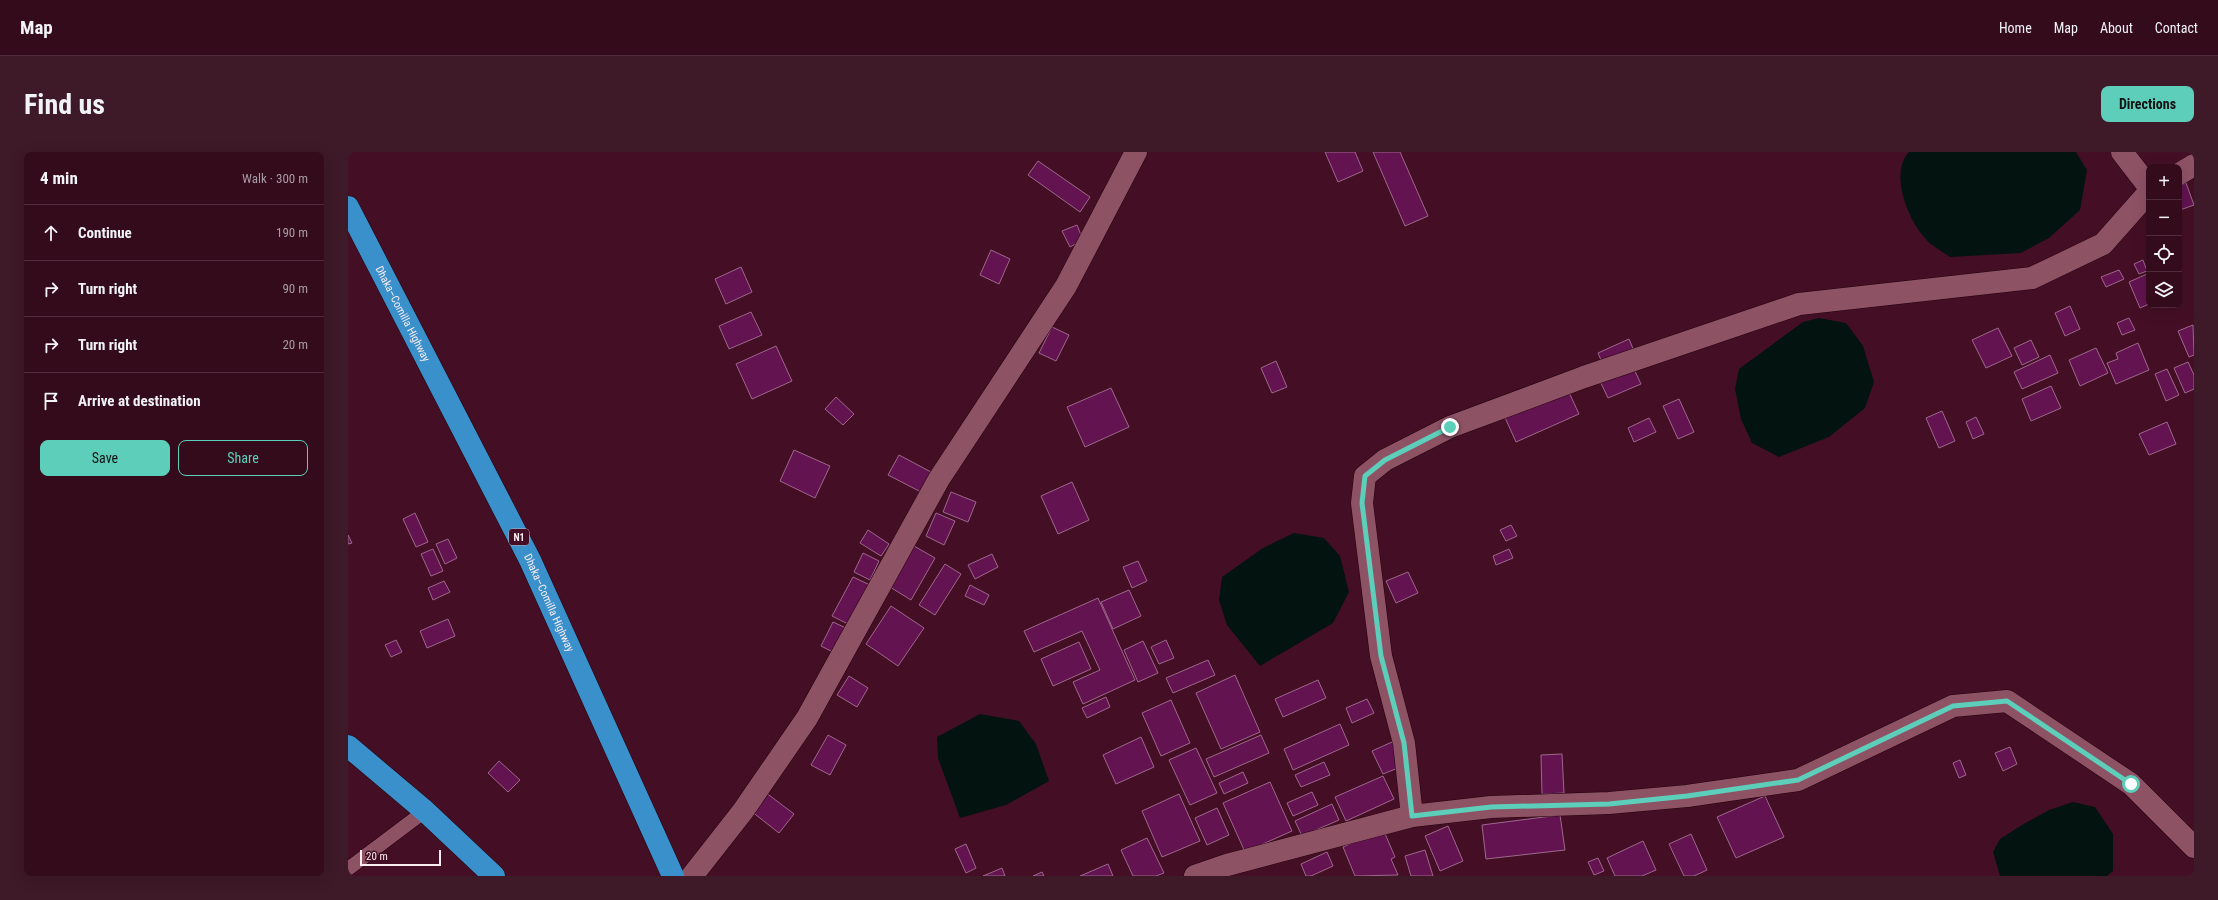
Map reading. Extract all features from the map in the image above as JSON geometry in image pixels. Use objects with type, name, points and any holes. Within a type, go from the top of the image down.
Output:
[{"type":"highway","name":"Dhaka–Comilla Highway","points":[[348,207],[530,560],[673,876]]},
{"type":"highway","points":[[348,746],[425,811],[494,876]]},
{"type":"street","points":[[692,876],[743,811],[807,718],[939,480],[1066,286],[1136,152]]},
{"type":"street","points":[[2122,152],[2146,183]]},
{"type":"street","points":[[2182,172],[2194,165]]},
{"type":"street","points":[[1412,816],[1404,743],[1381,656],[1362,503],[1365,476],[1385,460],[1450,427],[1584,377],[1799,304],[2032,278],[2103,244],[2146,195]]},
{"type":"street","points":[[1195,876],[1227,865],[1412,816],[1491,807],[1609,804],[1687,796],[1798,780],[1953,706],[2007,701],[2131,784],[2194,846]]},
{"type":"lane","points":[[348,870],[425,811]]},
{"type":"shaded area","points":[[1909,152],[2076,152],[2087,170],[2080,210],[2049,238],[2021,253],[1950,257],[1927,241],[1907,208],[1901,184],[1901,172],[1903,161]]},
{"type":"shaded area","points":[[1819,318],[1846,323],[1863,346],[1874,382],[1865,408],[1829,437],[1779,457],[1752,443],[1741,419],[1735,389],[1739,369],[1803,322]]},
{"type":"shaded area","points":[[1294,533],[1324,538],[1340,556],[1349,592],[1333,623],[1260,666],[1227,625],[1219,600],[1222,577],[1263,548]]},
{"type":"shaded area","points":[[980,714],[1019,721],[1036,744],[1049,781],[1006,805],[960,818],[938,758],[937,737]]},
{"type":"shaded area","points":[[2073,802],[2095,807],[2113,834],[2113,871],[2107,876],[2000,876],[1993,852],[2000,839],[2049,810]]},
{"type":"building","points":[[1325,152],[1355,152],[1363,171],[1338,182]]},
{"type":"building","points":[[1373,152],[1400,152],[1428,216],[1405,226]]},
{"type":"building","points":[[1038,161],[1090,197],[1080,212],[1028,175]]},
{"type":"building","points":[[2186,183],[2194,205],[2182,209],[2182,200],[2182,185]]},
{"type":"building","points":[[1077,225],[1083,240],[1070,247],[1062,231]]},
{"type":"building","points":[[991,250],[1010,259],[999,284],[980,275]]},
{"type":"building","points":[[2143,260],[2146,271],[2139,274],[2134,264]]},
{"type":"building","points":[[741,267],[752,292],[726,304],[715,279]]},
{"type":"building","points":[[2119,270],[2124,279],[2106,287],[2101,277]]},
{"type":"building","points":[[2146,274],[2146,305],[2140,308],[2129,282]]},
{"type":"building","points":[[2070,306],[2080,329],[2065,336],[2055,313]]},
{"type":"building","points":[[751,312],[762,335],[729,349],[719,326]]},
{"type":"building","points":[[2129,318],[2135,330],[2122,335],[2117,323]]},
{"type":"building","points":[[2193,325],[2194,355],[2189,357],[2178,331]]},
{"type":"building","points":[[1052,327],[1069,335],[1056,361],[1039,353]]},
{"type":"building","points":[[1998,328],[2012,356],[1986,368],[1972,340]]},
{"type":"building","points":[[1629,339],[1634,351],[1603,365],[1598,353]]},
{"type":"building","points":[[2031,340],[2039,357],[2022,365],[2014,348]]},
{"type":"building","points":[[2138,343],[2149,370],[2116,384],[2107,363],[2118,359],[2116,353]]},
{"type":"building","points":[[776,346],[792,381],[752,399],[736,364]]},
{"type":"building","points":[[2096,348],[2108,373],[2080,386],[2069,360]]},
{"type":"building","points":[[2050,355],[2058,373],[2022,389],[2014,372]]},
{"type":"building","points":[[1276,361],[1287,387],[1272,393],[1261,368]]},
{"type":"building","points":[[2188,362],[2194,375],[2194,389],[2185,393],[2174,368]]},
{"type":"building","points":[[1633,367],[1641,384],[1608,398],[1600,381]]},
{"type":"building","points":[[2167,369],[2179,395],[2166,401],[2155,374]]},
{"type":"building","points":[[1566,386],[1579,414],[1516,442],[1503,413]]},
{"type":"building","points":[[2051,386],[2061,408],[2031,421],[2022,399]]},
{"type":"building","points":[[1111,388],[1129,427],[1085,447],[1067,407]]},
{"type":"building","points":[[836,397],[854,414],[843,425],[825,409]]},
{"type":"building","points":[[1679,399],[1694,432],[1678,439],[1663,406]]},
{"type":"building","points":[[1942,411],[1955,441],[1939,448],[1926,418]]},
{"type":"building","points":[[1976,417],[1984,434],[1973,439],[1966,422]]},
{"type":"building","points":[[1649,418],[1656,432],[1634,442],[1628,428]]},
{"type":"building","points":[[2167,422],[2176,444],[2149,455],[2139,434]]},
{"type":"building","points":[[794,450],[830,466],[815,498],[780,481]]},
{"type":"building","points":[[899,455],[931,472],[921,492],[888,475]]},
{"type":"building","points":[[1072,482],[1089,520],[1058,534],[1041,496]]},
{"type":"building","points":[[951,492],[976,502],[968,522],[943,512]]},
{"type":"building","points":[[415,513],[428,542],[416,547],[403,519]]},
{"type":"building","points":[[936,513],[955,521],[944,545],[926,536]]},
{"type":"building","points":[[1511,525],[1517,536],[1506,541],[1500,530]]},
{"type":"building","points":[[868,530],[889,544],[881,556],[860,543]]},
{"type":"building","points":[[348,535],[352,543],[348,544]]},
{"type":"building","points":[[448,539],[457,558],[445,564],[436,544]]},
{"type":"building","points":[[914,546],[935,558],[911,600],[890,587]]},
{"type":"building","points":[[433,549],[443,571],[431,576],[421,554]]},
{"type":"building","points":[[1509,549],[1513,558],[1496,565],[1493,556]]},
{"type":"building","points":[[863,553],[879,561],[870,580],[854,572]]},
{"type":"building","points":[[992,554],[998,567],[975,579],[968,565]]},
{"type":"building","points":[[1138,561],[1147,581],[1132,588],[1123,567]]},
{"type":"building","points":[[945,564],[961,574],[935,615],[919,605]]},
{"type":"building","points":[[1408,572],[1418,593],[1396,603],[1386,581]]},
{"type":"building","points":[[853,577],[870,585],[850,625],[832,616]]},
{"type":"building","points":[[444,581],[450,592],[433,600],[428,588]]},
{"type":"building","points":[[970,585],[989,595],[984,605],[965,596]]},
{"type":"building","points":[[1129,590],[1141,616],[1113,629],[1101,602]]},
{"type":"building","points":[[1098,598],[1135,680],[1083,704],[1073,682],[1100,670],[1082,631],[1034,652],[1024,631]]},
{"type":"building","points":[[891,606],[924,628],[898,666],[866,644]]},
{"type":"building","points":[[448,619],[455,636],[427,648],[420,631]]},
{"type":"building","points":[[833,622],[848,629],[837,654],[821,646]]},
{"type":"building","points":[[396,640],[402,652],[391,657],[385,645]]},
{"type":"building","points":[[1166,640],[1174,658],[1159,664],[1151,647]]},
{"type":"building","points":[[1143,641],[1158,673],[1138,682],[1124,650]]},
{"type":"building","points":[[1079,642],[1091,669],[1053,686],[1041,659]]},
{"type":"building","points":[[1208,660],[1215,675],[1173,693],[1166,678]]},
{"type":"building","points":[[1235,675],[1260,732],[1221,749],[1196,693]]},
{"type":"building","points":[[849,676],[868,688],[857,707],[837,695]]},
{"type":"building","points":[[1318,680],[1326,698],[1283,717],[1275,699]]},
{"type":"building","points":[[1106,697],[1110,707],[1087,718],[1082,708]]},
{"type":"building","points":[[1367,699],[1374,713],[1352,723],[1346,708]]},
{"type":"building","points":[[1171,700],[1190,743],[1161,756],[1142,713]]},
{"type":"building","points":[[1340,724],[1349,745],[1293,770],[1284,749]]},
{"type":"building","points":[[828,735],[846,745],[830,775],[811,765]]},
{"type":"building","points":[[1261,735],[1269,753],[1214,777],[1206,759]]},
{"type":"building","points":[[1141,737],[1154,767],[1116,784],[1103,755]]},
{"type":"building","points":[[1392,742],[1403,766],[1383,774],[1372,751]]},
{"type":"building","points":[[2010,747],[2017,764],[2003,771],[1995,753]]},
{"type":"building","points":[[1196,748],[1217,793],[1190,805],[1169,760]]},
{"type":"building","points":[[1562,754],[1564,793],[1542,794],[1541,755]]},
{"type":"building","points":[[1960,760],[1966,775],[1959,778],[1953,763]]},
{"type":"building","points":[[499,761],[520,780],[508,792],[488,773]]},
{"type":"building","points":[[1324,762],[1330,775],[1301,787],[1295,775]]},
{"type":"building","points":[[1243,772],[1248,783],[1224,794],[1219,783]]},
{"type":"building","points":[[1383,776],[1394,799],[1346,821],[1335,797]]},
{"type":"building","points":[[1270,782],[1292,831],[1245,852],[1223,803]]},
{"type":"building","points":[[765,792],[794,814],[779,833],[751,811]]},
{"type":"building","points":[[1312,792],[1318,805],[1293,816],[1287,803]]},
{"type":"building","points":[[1179,794],[1200,841],[1162,857],[1142,811]]},
{"type":"building","points":[[1765,796],[1784,837],[1736,858],[1717,817]]},
{"type":"building","points":[[1332,804],[1339,820],[1302,836],[1295,821]]},
{"type":"building","points":[[1217,808],[1229,835],[1207,845],[1195,818]]},
{"type":"building","points":[[1560,815],[1565,850],[1486,859],[1482,825]]},
{"type":"building","points":[[1448,826],[1463,861],[1440,871],[1425,836]]},
{"type":"building","points":[[1383,829],[1395,857],[1391,859],[1398,875],[1355,876],[1343,847]]},
{"type":"building","points":[[1691,834],[1707,870],[1694,876],[1684,876],[1669,844]]},
{"type":"building","points":[[1147,838],[1164,873],[1156,876],[1133,876],[1121,850]]},
{"type":"building","points":[[1643,841],[1656,870],[1642,876],[1615,876],[1607,858]]},
{"type":"building","points":[[966,844],[976,868],[966,873],[955,849]]},
{"type":"building","points":[[1425,850],[1433,876],[1411,876],[1405,856]]},
{"type":"building","points":[[1327,852],[1333,866],[1311,876],[1306,876],[1301,864]]},
{"type":"building","points":[[1598,858],[1604,871],[1594,875],[1588,862]]},
{"type":"building","points":[[1108,864],[1113,876],[1080,876]]},
{"type":"building","points":[[1002,868],[1005,876],[983,876]]},
{"type":"building","points":[[1042,872],[1044,876],[1033,876]]},
{"type":"route","points":[[1450,427],[1385,460],[1365,476],[1362,503],[1381,656],[1404,743],[1412,816],[1491,807],[1609,804],[1687,796],[1798,780],[1953,706],[2007,701],[2131,784]]}]
